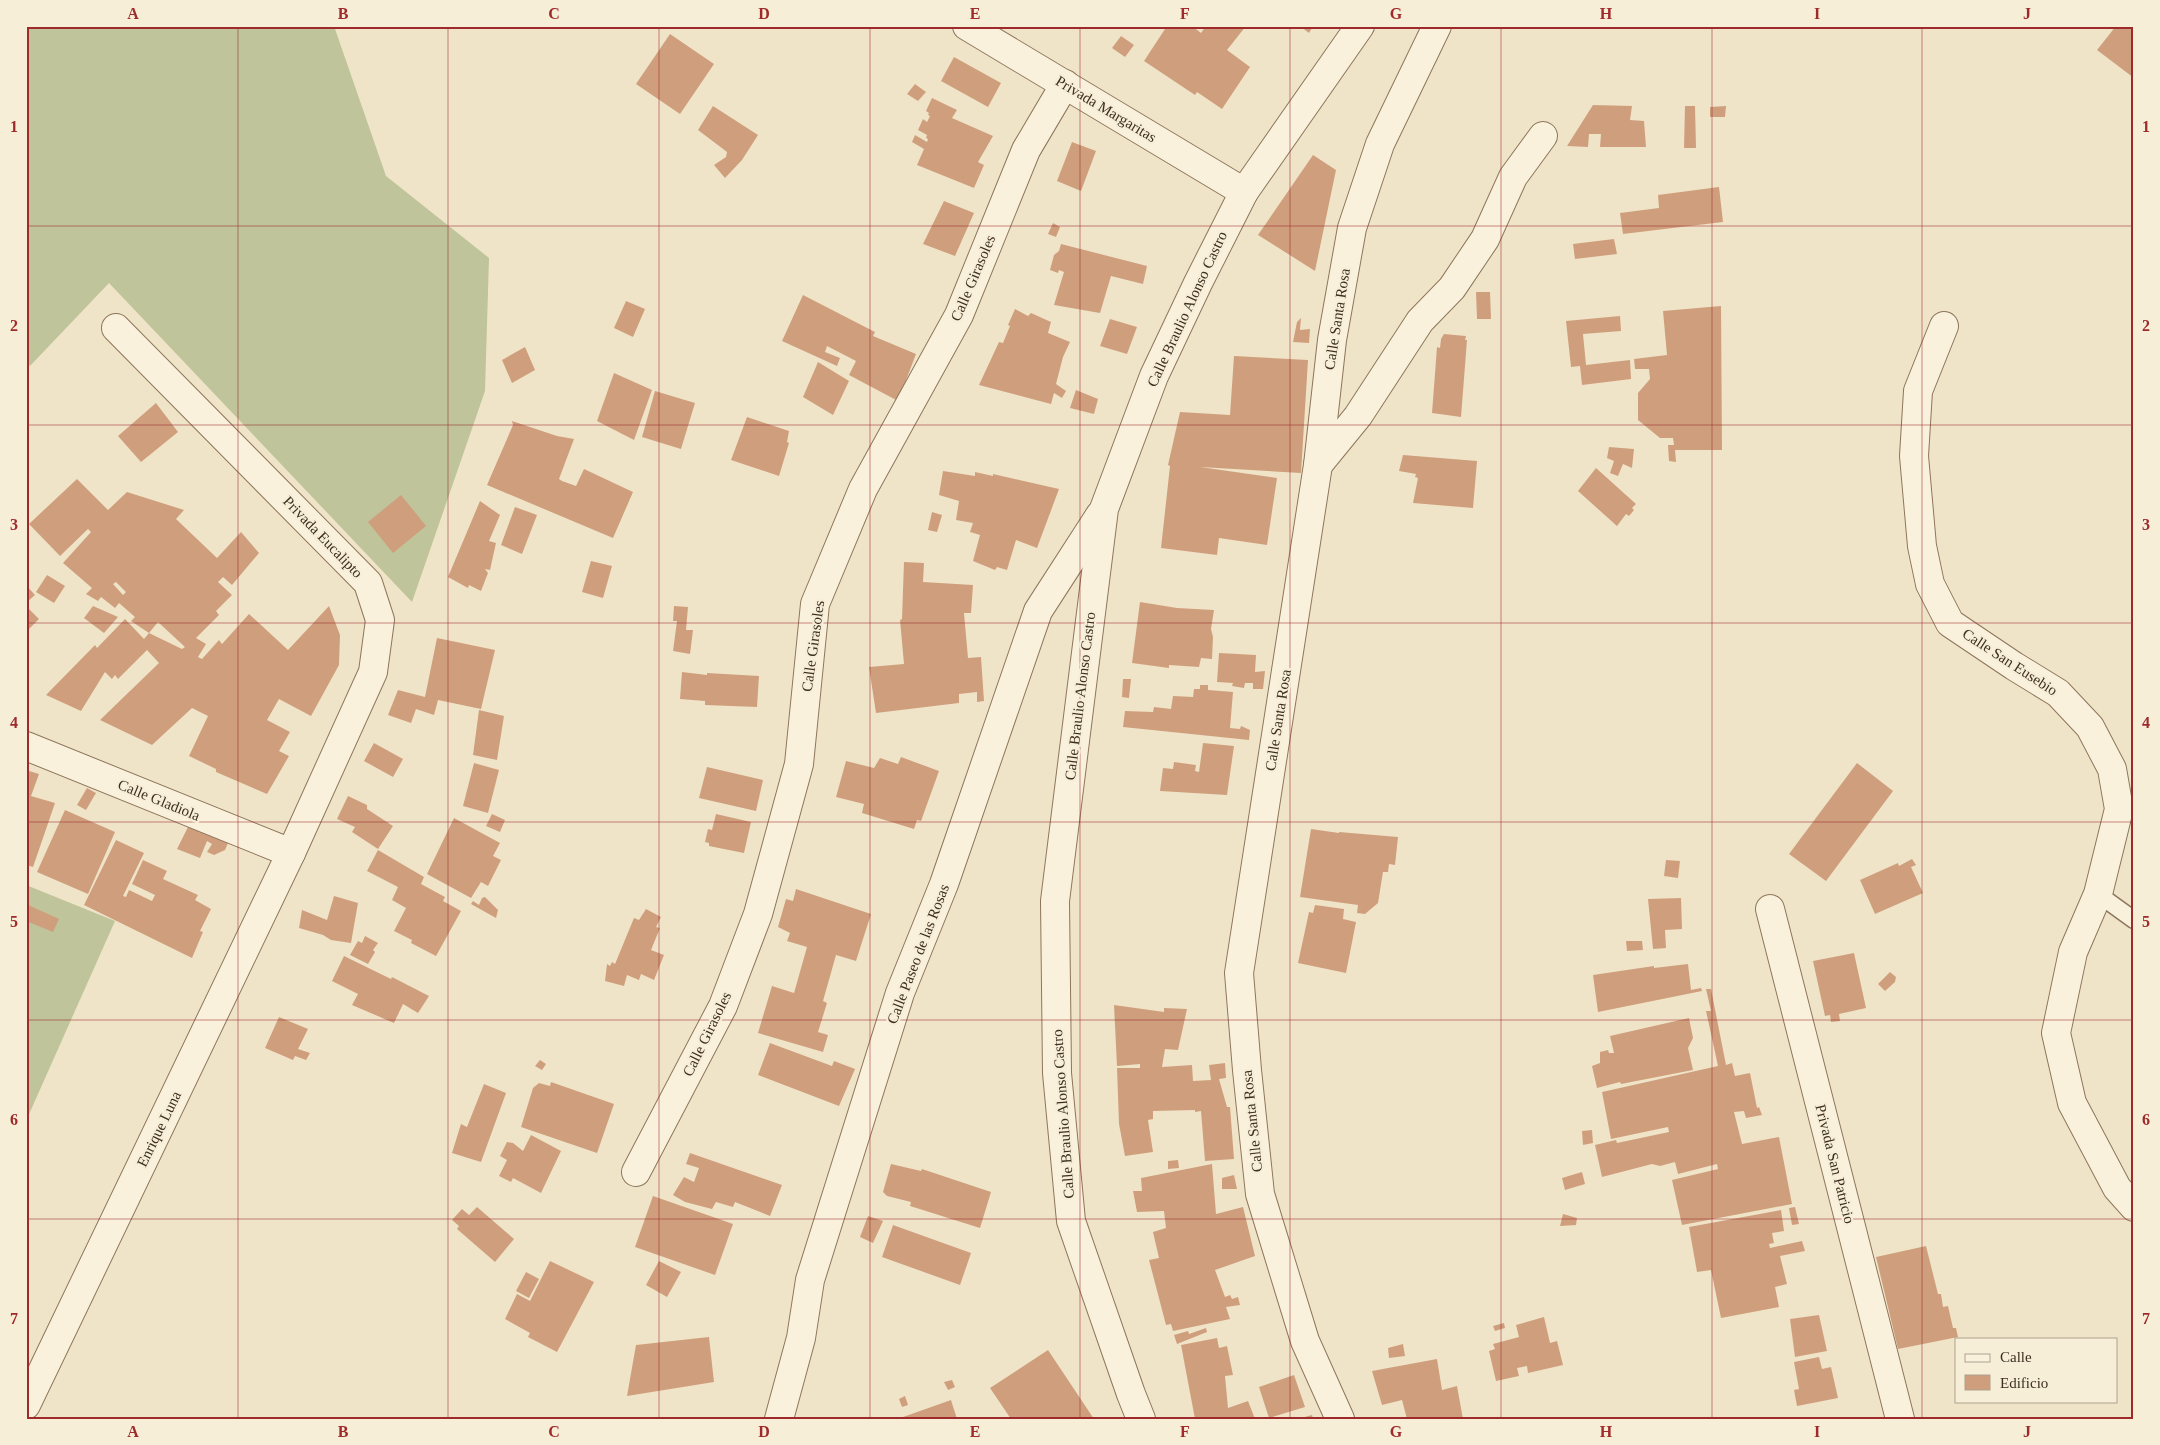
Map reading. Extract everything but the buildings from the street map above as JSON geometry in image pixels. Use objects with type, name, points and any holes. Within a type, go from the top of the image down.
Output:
[{"type":"street","name":"Privada Margaritas","points":[[966,26],[1244,192]]},
{"type":"street","name":"Calle Braulio Alonso Castro","points":[[1141,1419],[1071,1221],[1057,1073],[1055,901],[1104,508],[1154,376],[1244,192],[1360,26]]},
{"type":"street","name":"Calle Santa Rosa","points":[[1340,1419],[1306,1341],[1260,1194],[1239,973],[1318,465],[1332,340],[1352,228],[1380,144],[1437,26]]},
{"type":"street","name":"Calle Girasoles","points":[[636,1172],[723,1006],[758,914],[799,764],[815,604],[863,489],[960,315],[1026,150],[1065,84]]},
{"type":"street","points":[[1318,465],[1358,416],[1420,321],[1452,288],[1485,239],[1513,177],[1542,136]]},
{"type":"street","name":"Calle San Eusebio","points":[[1944,326],[1918,391],[1914,456],[1922,546],[1930,584],[1950,623],[2058,693],[2090,728],[2112,769],[2120,809],[2098,894],[2073,952],[2056,1033],[2072,1103],[2117,1188],[2134,1207]]},
{"type":"street","name":"Privada Eucalipto","points":[[116,328],[368,583],[380,620],[373,672],[291,853]]},
{"type":"street","name":"Calle Paseo de las Rosas","points":[[779,1419],[801,1338],[810,1280],[900,993],[944,884],[1038,611],[1104,508]]},
{"type":"street","name":"Calle Gladiola","points":[[26,746],[291,853]]},
{"type":"street","name":"Enrique Luna","points":[[26,1405],[291,853]]},
{"type":"street","name":"Privada San Patricio","points":[[1770,909],[1900,1419]]},
{"type":"lane","points":[[2098,894],[2134,920]]},
{"type":"green space","points":[[26,26],[334,26],[386,176],[489,258],[485,391],[412,602],[109,283],[30,366],[26,362]]},
{"type":"green space","points":[[26,885],[115,921],[26,1121]]}]
